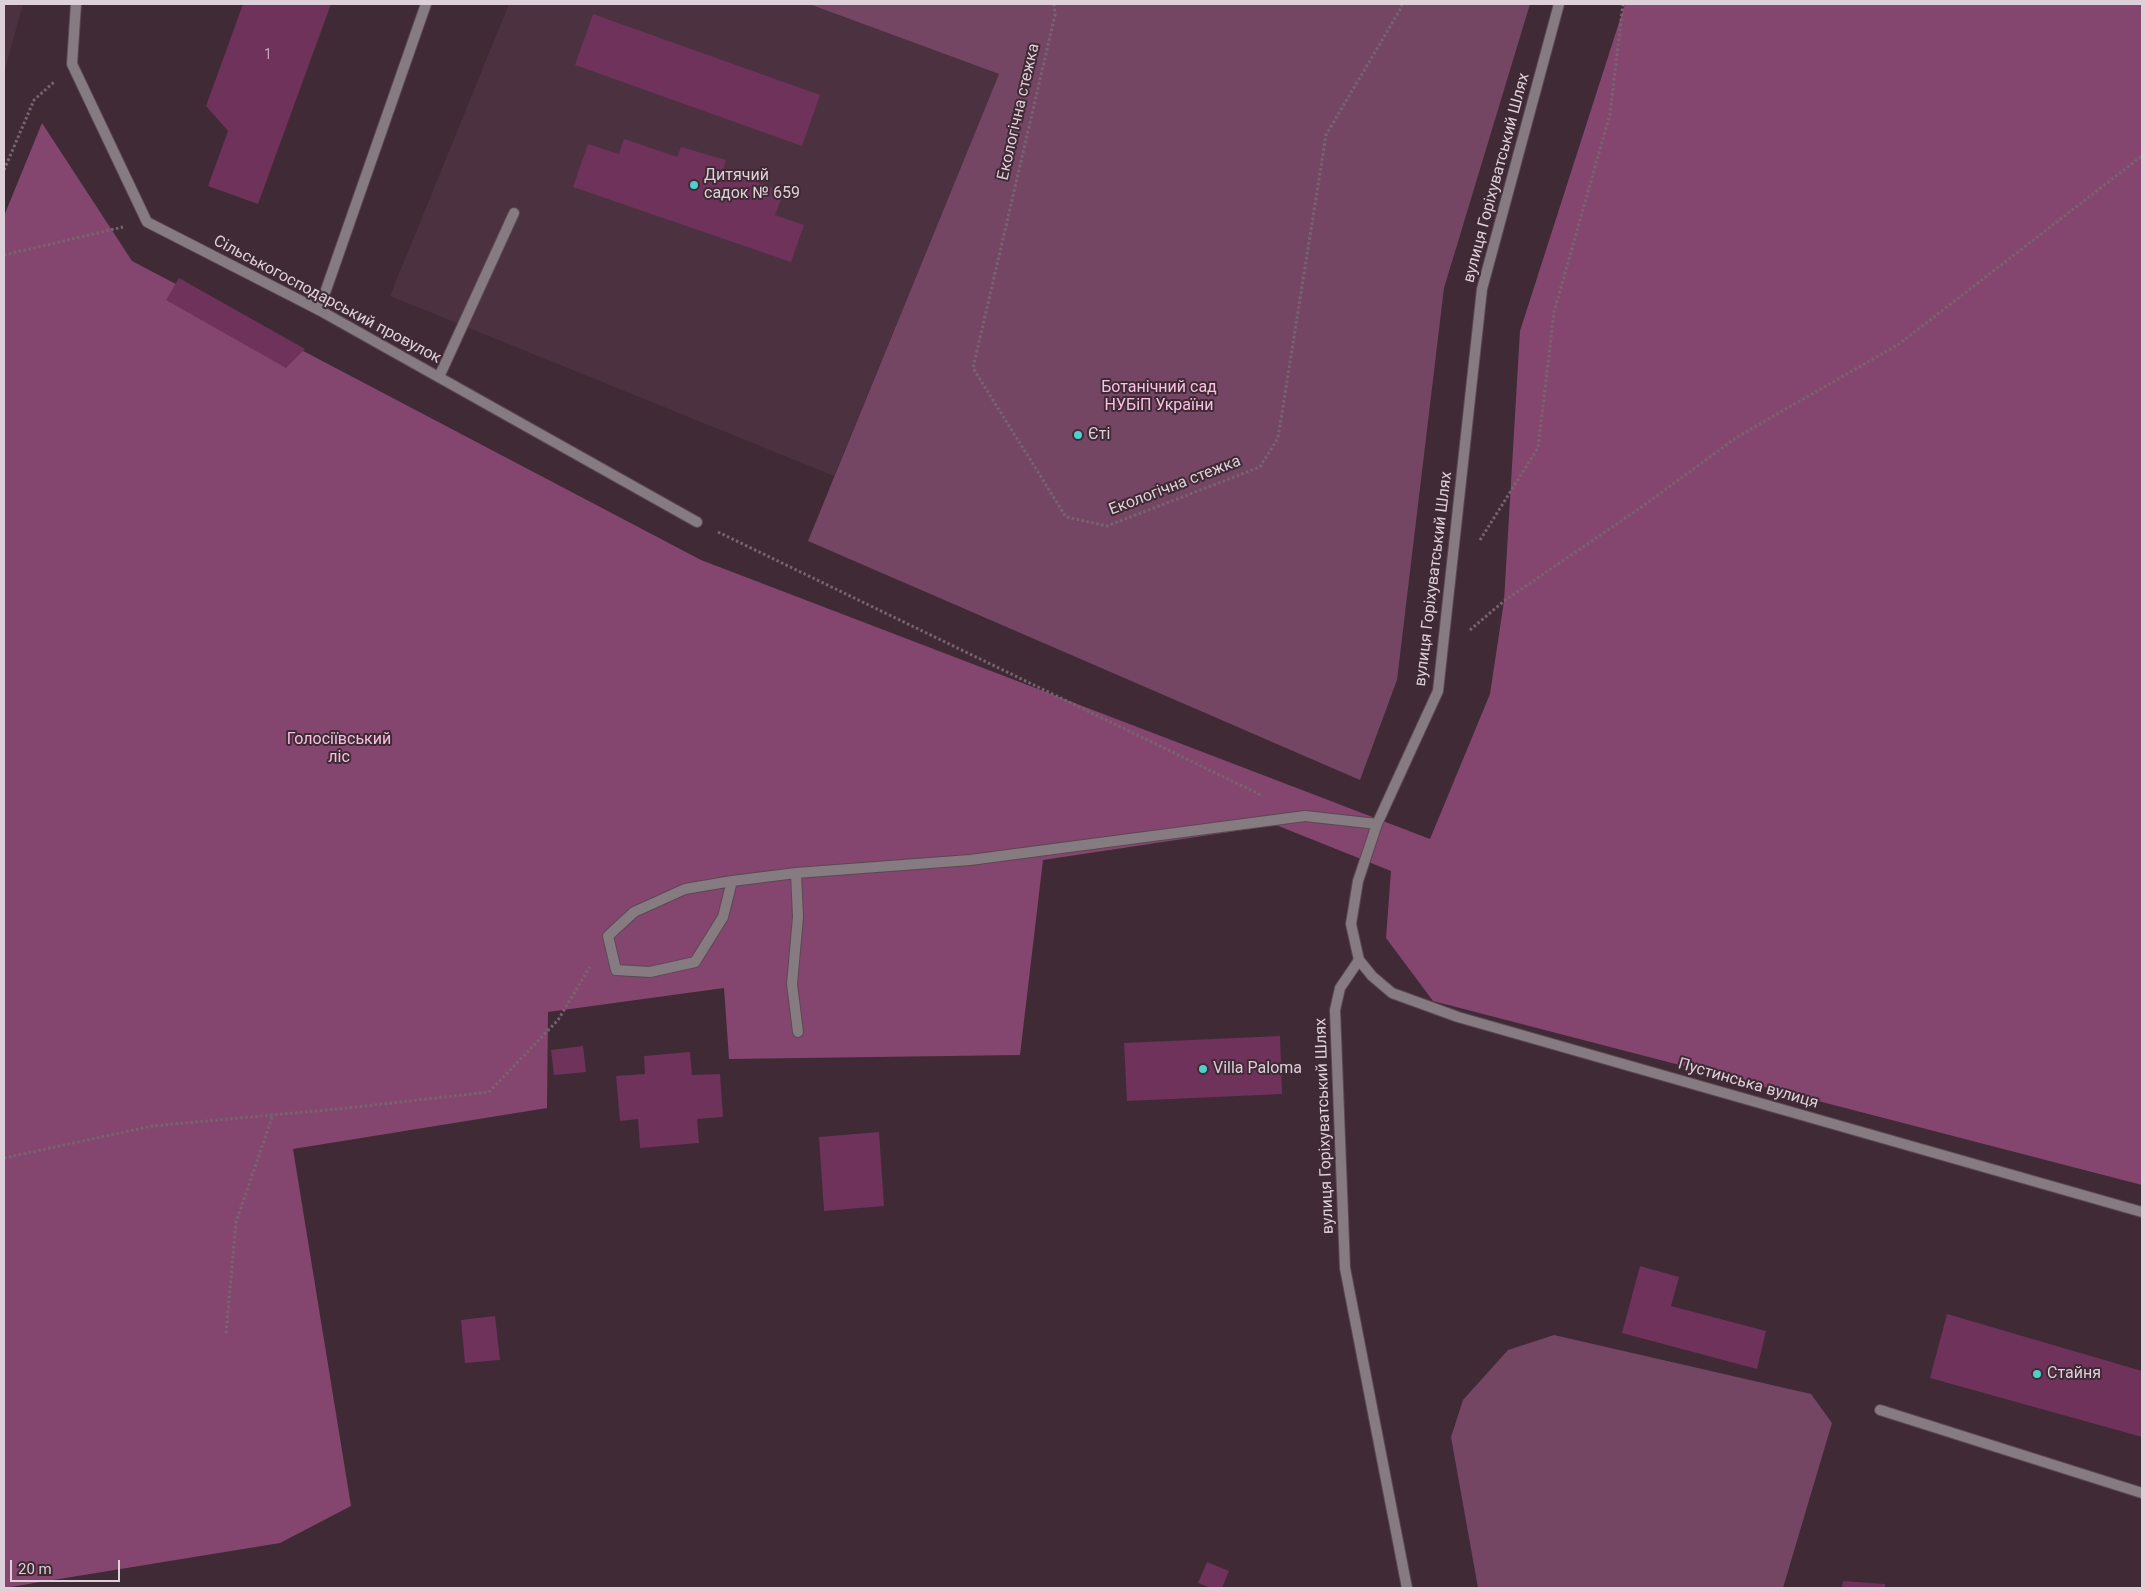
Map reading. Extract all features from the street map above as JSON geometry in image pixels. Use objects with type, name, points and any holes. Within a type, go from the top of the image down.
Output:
[{"type":"street","points":[[76,4],[72,64],[147,222]]},
{"type":"street","points":[[319,310],[426,4]]},
{"type":"street","name":"вулиця Горіхуватський Шлях","points":[[1408,1588],[1345,1268],[1335,1010],[1340,988],[1359,960],[1351,924],[1358,881],[1377,824],[1438,691],[1482,289],[1560,4]]},
{"type":"street","points":[[439,377],[514,213]]},
{"type":"street","name":"Сільськогосподарський провулок","points":[[147,222],[319,310],[697,522]]},
{"type":"street","points":[[732,881],[723,917],[695,962],[650,972],[616,970],[608,936],[634,912],[685,889],[732,881],[796,873],[970,860],[1304,816],[1377,824]]},
{"type":"street","points":[[796,873],[798,917],[792,984],[798,1032]]},
{"type":"street","name":"Пустинська вулиця","points":[[1359,960],[1372,976],[1392,993],[1458,1017],[2142,1212]]},
{"type":"street","points":[[1880,1410],[2142,1493]]},
{"type":"path","name":"Екологічна стежка","points":[[1054,4],[1055,15],[973,368],[1066,517],[1107,526],[1260,467],[1278,438],[1326,135],[1402,4]]},
{"type":"path","points":[[1480,541],[1538,448],[1554,312],[1610,114],[1623,4]]},
{"type":"path","points":[[4,170],[34,100],[72,64]]},
{"type":"path","points":[[1504,601],[1643,506],[1737,437],[1899,344],[2142,156]]},
{"type":"path","points":[[4,255],[147,222]]},
{"type":"path","points":[[697,522],[1304,816]]},
{"type":"path","points":[[4,1158],[152,1126],[489,1092],[558,1020],[608,936]]},
{"type":"path","points":[[226,1333],[236,1222],[273,1115]]},
{"type":"shaded area","points":[[4,4],[23,4],[4,73]]},
{"type":"shaded area","name":"Дитячий садок № 659","points":[[509,4],[809,4],[999,74],[834,476],[390,296]]},
{"type":"green space","name":"Ботанічний сад НУБіП України","points":[[809,4],[1530,4],[1444,288],[1397,680],[1360,780],[808,541],[999,74]]},
{"type":"green space","name":"Голосіївський ліс","points":[[1625,4],[2142,4],[2142,1185],[1433,1001],[1386,938],[1391,871],[1276,825],[1043,860],[1020,1055],[729,1059],[724,988],[548,1012],[547,1108],[293,1149],[351,1506],[280,1543],[4,1588],[4,216],[42,123],[132,261],[701,560],[1430,839],[1490,694],[1504,601],[1520,331]]},
{"type":"green space","points":[[1554,1335],[1811,1394],[1832,1423],[1783,1588],[1478,1588],[1451,1437],[1463,1400],[1508,1350]]},
{"type":"building","points":[[243,4],[331,4],[258,204],[208,186],[228,131],[206,106]]},
{"type":"building","points":[[593,14],[820,95],[802,146],[575,65]]},
{"type":"building","points":[[624,139],[677,157],[681,147],[726,160],[723,170],[784,192],[775,215],[804,225],[791,262],[573,187],[588,144],[619,154]]},
{"type":"building","points":[[179,278],[305,349],[286,368],[166,300]]},
{"type":"building","name":"Villa Paloma","points":[[1280,1036],[1282,1094],[1127,1101],[1124,1043]]},
{"type":"building","points":[[583,1046],[586,1072],[554,1075],[551,1050]]},
{"type":"building","points":[[690,1052],[692,1075],[720,1074],[723,1117],[697,1119],[699,1143],[640,1148],[638,1119],[620,1121],[616,1076],[645,1074],[644,1056]]},
{"type":"building","points":[[879,1132],[884,1206],[824,1211],[819,1137]]},
{"type":"building","points":[[1640,1266],[1679,1277],[1671,1306],[1766,1331],[1757,1369],[1622,1333]]},
{"type":"building","name":"Стайня","points":[[1947,1314],[2142,1371],[2142,1437],[1930,1378]]},
{"type":"building","points":[[495,1316],[500,1360],[465,1363],[461,1320]]},
{"type":"building","points":[[1207,1562],[1229,1571],[1222,1588],[1211,1588],[1198,1583]]},
{"type":"building","points":[[1843,1581],[1885,1584],[1885,1588],[1842,1588]]},
{"type":"place","name":"Дитячий садок № 659","points":[[694,185]]},
{"type":"place","name":"Єті","points":[[1078,435]]},
{"type":"place","name":"Villa Paloma","points":[[1203,1069]]},
{"type":"place","name":"Стайня","points":[[2037,1374]]}]
